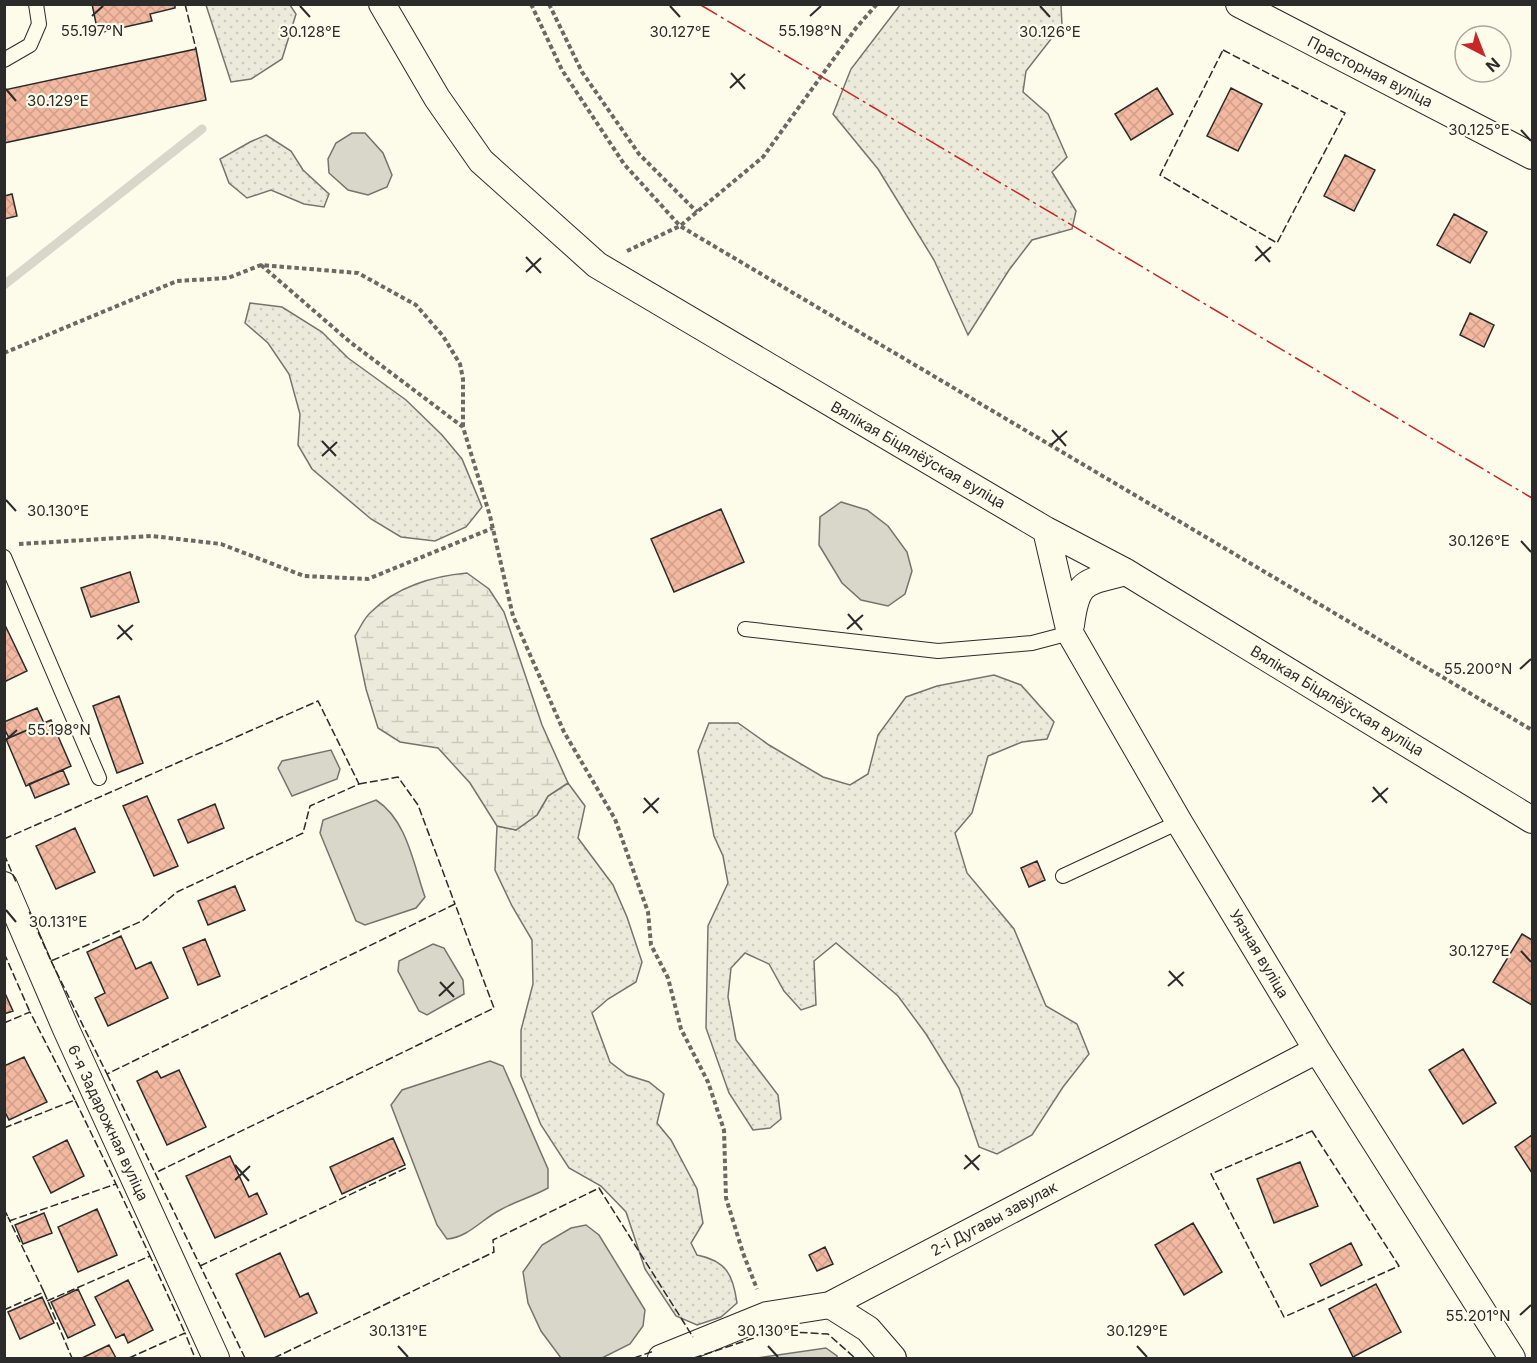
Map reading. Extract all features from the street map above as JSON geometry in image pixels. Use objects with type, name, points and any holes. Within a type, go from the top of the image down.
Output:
[{"type":"street","name":"Вялікая Біцялёўская вуліца","points":[[381,4],[437,98],[481,161],[597,265],[1046,530],[1126,572],[1533,820]]},
{"type":"street","name":"Прасторная вуліца","points":[[1239,4],[1533,156]]},
{"type":"street","name":"Уязная вуліца","points":[[1046,530],[1070,633],[1179,822],[1317,1050],[1512,1359]]},
{"type":"street","points":[[1070,633],[1075,599],[1088,582],[1126,572]]},
{"type":"street","name":"6-я Задарожная вуліца","points":[[4,885],[66,1029],[216,1359]]},
{"type":"street","name":"2-і Дугавы завулак","points":[[661,1359],[767,1315],[830,1305],[1317,1050]]},
{"type":"street","points":[[830,1305],[868,1329],[893,1359]]},
{"type":"lane","points":[[4,60],[30,45],[39,24],[36,4]]},
{"type":"lane","points":[[4,557],[99,778]]},
{"type":"lane","points":[[745,629],[938,651],[1032,643],[1070,633]]},
{"type":"lane","points":[[1063,876],[1179,822]]},
{"type":"path","points":[[531,4],[562,70],[624,164],[680,226],[1533,730]]},
{"type":"path","points":[[549,4],[582,72],[639,154],[697,212]]},
{"type":"path","points":[[597,265],[680,226],[763,157],[856,28],[877,4]]},
{"type":"path","points":[[4,353],[177,281],[228,278],[261,266],[358,273],[416,305],[443,336],[460,364],[463,379],[463,427],[493,528],[513,616],[564,732],[615,819],[648,912],[651,945],[668,978],[681,1029],[708,1082],[724,1130],[726,1198],[743,1253],[767,1315]]},
{"type":"path","points":[[261,266],[350,342],[463,427]]},
{"type":"path","points":[[16,544],[152,536],[221,544],[304,576],[368,579],[493,528]]},
{"type":"green space","points":[[206,5],[290,5],[296,14],[282,59],[251,79],[231,82]]},
{"type":"green space","points":[[900,5],[1061,5],[1062,25],[1026,71],[1023,92],[1048,114],[1067,157],[1052,172],[1076,211],[1072,229],[1032,240],[1009,270],[968,335],[934,260],[878,169],[833,114],[851,69]]},
{"type":"green space","points":[[266,135],[291,151],[303,170],[329,194],[324,207],[304,204],[271,190],[247,198],[229,183],[220,159]]},
{"type":"green space","points":[[250,303],[282,307],[322,332],[348,358],[406,400],[442,435],[462,459],[482,507],[466,527],[435,541],[401,537],[371,519],[312,469],[298,445],[300,414],[289,374],[268,343],[245,323]]},
{"type":"green space","points":[[467,573],[489,589],[504,612],[542,725],[568,783],[548,796],[537,815],[516,830],[497,826],[470,783],[438,748],[400,742],[378,728],[366,689],[355,636],[369,614],[403,589],[428,580]]},
{"type":"green space","points":[[994,675],[1021,685],[1054,722],[1047,739],[1022,742],[988,756],[972,813],[955,833],[967,873],[1014,929],[1046,1006],[1077,1024],[1089,1054],[1063,1087],[1032,1135],[997,1154],[979,1147],[959,1088],[926,1034],[898,996],[836,943],[814,961],[816,1005],[801,1010],[784,991],[769,964],[745,953],[731,968],[728,997],[736,1040],[778,1095],[781,1119],[770,1128],[753,1130],[729,1093],[706,1028],[708,926],[728,883],[723,856],[714,836],[698,751],[709,723],[738,723],[769,745],[823,777],[850,785],[868,774],[878,735],[906,697],[937,686]]},
{"type":"green space","points":[[568,783],[585,806],[578,838],[613,885],[627,917],[642,962],[636,982],[608,999],[592,1013],[610,1062],[627,1075],[649,1082],[664,1094],[657,1123],[671,1140],[697,1189],[703,1223],[691,1243],[697,1255],[721,1265],[733,1284],[737,1303],[721,1317],[697,1325],[676,1316],[645,1269],[626,1212],[601,1186],[569,1168],[541,1125],[521,1076],[521,1030],[533,984],[532,940],[495,870],[497,826],[516,830],[537,815],[548,796]]},
{"type":"shaded area","points":[[352,133],[365,133],[383,153],[392,175],[387,187],[368,195],[348,190],[329,173],[328,159],[336,143]]},
{"type":"shaded area","points":[[841,502],[867,510],[888,526],[907,552],[912,571],[905,594],[888,606],[861,600],[842,583],[819,545],[820,517]]},
{"type":"shaded area","points":[[331,750],[340,769],[337,779],[292,796],[278,768],[282,761]]},
{"type":"shaded area","points":[[376,800],[387,809],[402,831],[425,897],[416,908],[365,925],[356,921],[320,833],[323,820]]},
{"type":"shaded area","points":[[433,944],[444,948],[463,980],[464,994],[427,1015],[419,1011],[398,971],[399,961]]},
{"type":"shaded area","points":[[490,1061],[503,1066],[548,1169],[548,1188],[500,1210],[462,1235],[447,1239],[437,1225],[391,1105],[402,1090]]},
{"type":"shaded area","points":[[586,1225],[599,1235],[645,1310],[643,1326],[630,1344],[602,1358],[561,1358],[541,1331],[528,1303],[523,1272],[542,1245],[571,1228]]},
{"type":"shaded area","points":[[826,1348],[837,1358],[757,1358]]},
{"type":"building","points":[[92,4],[175,4],[175,8],[150,14],[152,21],[98,33]]},
{"type":"building","points":[[196,49],[206,100],[4,143],[4,90]]},
{"type":"building","points":[[1157,88],[1173,114],[1131,140],[1115,114]]},
{"type":"building","points":[[1231,88],[1262,104],[1238,151],[1207,136]]},
{"type":"building","points":[[1345,155],[1375,170],[1354,211],[1324,196]]},
{"type":"building","points":[[12,194],[17,216],[4,219],[4,196]]},
{"type":"building","points":[[1454,214],[1487,232],[1470,263],[1437,245]]},
{"type":"building","points":[[1470,313],[1494,325],[1484,347],[1460,335]]},
{"type":"building","points":[[721,509],[744,562],[674,592],[651,539]]},
{"type":"building","points":[[130,572],[139,602],[91,617],[81,588]]},
{"type":"building","points":[[4,623],[27,671],[4,682]]},
{"type":"building","points":[[119,696],[143,763],[117,773],[93,706]]},
{"type":"building","points":[[37,708],[44,723],[9,738],[4,722]]},
{"type":"building","points":[[51,720],[71,766],[26,786],[6,739]]},
{"type":"building","points":[[63,770],[69,784],[35,798],[29,784]]},
{"type":"building","points":[[147,796],[178,866],[154,876],[123,806]]},
{"type":"building","points":[[215,804],[224,828],[188,843],[178,820]]},
{"type":"building","points":[[75,828],[95,872],[56,889],[36,846]]},
{"type":"building","points":[[1037,861],[1045,880],[1029,887],[1021,868]]},
{"type":"building","points":[[235,886],[245,910],[208,925],[198,901]]},
{"type":"building","points":[[1522,934],[1532,940],[1532,1005],[1493,982]]},
{"type":"building","points":[[121,936],[136,969],[151,962],[168,998],[108,1026],[95,998],[105,993],[87,952]]},
{"type":"building","points":[[205,939],[220,976],[198,985],[183,948]]},
{"type":"building","points":[[4,991],[13,1011],[4,1014]]},
{"type":"building","points":[[1463,1049],[1496,1103],[1463,1124],[1429,1070]]},
{"type":"building","points":[[24,1057],[47,1102],[9,1120],[4,1110],[4,1066]]},
{"type":"building","points":[[179,1070],[206,1127],[167,1145],[137,1081],[157,1071],[161,1078]]},
{"type":"building","points":[[1532,1135],[1532,1173],[1515,1147]]},
{"type":"building","points":[[393,1138],[405,1165],[342,1194],[330,1167]]},
{"type":"building","points":[[67,1140],[84,1176],[51,1193],[33,1157]]},
{"type":"building","points":[[230,1156],[249,1197],[257,1193],[267,1214],[215,1238],[186,1176]]},
{"type":"building","points":[[1300,1162],[1318,1206],[1274,1223],[1257,1179]]},
{"type":"building","points":[[97,1209],[117,1255],[78,1272],[58,1227]]},
{"type":"building","points":[[44,1213],[52,1233],[23,1244],[15,1225]]},
{"type":"building","points":[[1193,1223],[1222,1272],[1184,1295],[1155,1245]]},
{"type":"building","points":[[1351,1243],[1362,1265],[1321,1286],[1310,1264]]},
{"type":"building","points":[[825,1247],[833,1264],[817,1271],[809,1255]]},
{"type":"building","points":[[280,1253],[300,1297],[308,1293],[317,1313],[265,1337],[236,1274]]},
{"type":"building","points":[[128,1280],[153,1330],[128,1343],[124,1334],[116,1338],[95,1297]]},
{"type":"building","points":[[1376,1284],[1401,1332],[1353,1357],[1329,1309]]},
{"type":"building","points":[[78,1289],[95,1325],[68,1338],[51,1302]]},
{"type":"building","points":[[42,1297],[54,1323],[20,1339],[8,1312]]},
{"type":"building","points":[[109,1345],[116,1358],[82,1358]]},
{"type":"waterway","points":[[4,285],[202,129]]},
{"type":"fence","points":[[185,4],[196,49]]},
{"type":"fence","points":[[1223,50],[1345,113],[1277,243],[1160,175],[1223,50]]},
{"type":"fence","points":[[4,839],[318,701],[359,784],[310,806],[303,833],[177,892],[142,921],[51,961],[28,909]]},
{"type":"fence","points":[[359,784],[398,777],[418,805],[455,904]]},
{"type":"fence","points":[[4,854],[16,882]]},
{"type":"fence","points":[[51,961],[107,1074],[455,904],[494,1008],[155,1173]]},
{"type":"fence","points":[[4,953],[30,1012]]},
{"type":"fence","points":[[4,1023],[30,1012],[75,1100]]},
{"type":"fence","points":[[107,1074],[245,1358]]},
{"type":"fence","points":[[4,1128],[75,1100],[116,1184]]},
{"type":"fence","points":[[1312,1131],[1399,1266],[1284,1317],[1211,1174],[1312,1131]]},
{"type":"fence","points":[[200,1266],[406,1168]]},
{"type":"fence","points":[[9,1221],[116,1184],[150,1256]]},
{"type":"fence","points":[[274,1358],[494,1252],[493,1240],[599,1188],[693,1337]]},
{"type":"fence","points":[[4,1209],[8,1217],[4,1218]]},
{"type":"fence","points":[[4,1310],[44,1292],[8,1217]]},
{"type":"fence","points":[[47,1301],[150,1256],[185,1333]]},
{"type":"fence","points":[[44,1292],[72,1358]]},
{"type":"fence","points":[[694,1358],[775,1331],[828,1334],[855,1358]]},
{"type":"fence","points":[[129,1358],[185,1333],[195,1358]]},
{"type":"fence","points":[[634,1358],[654,1351]]},
{"type":"power","points":[[699,4],[1532,498]]}]
